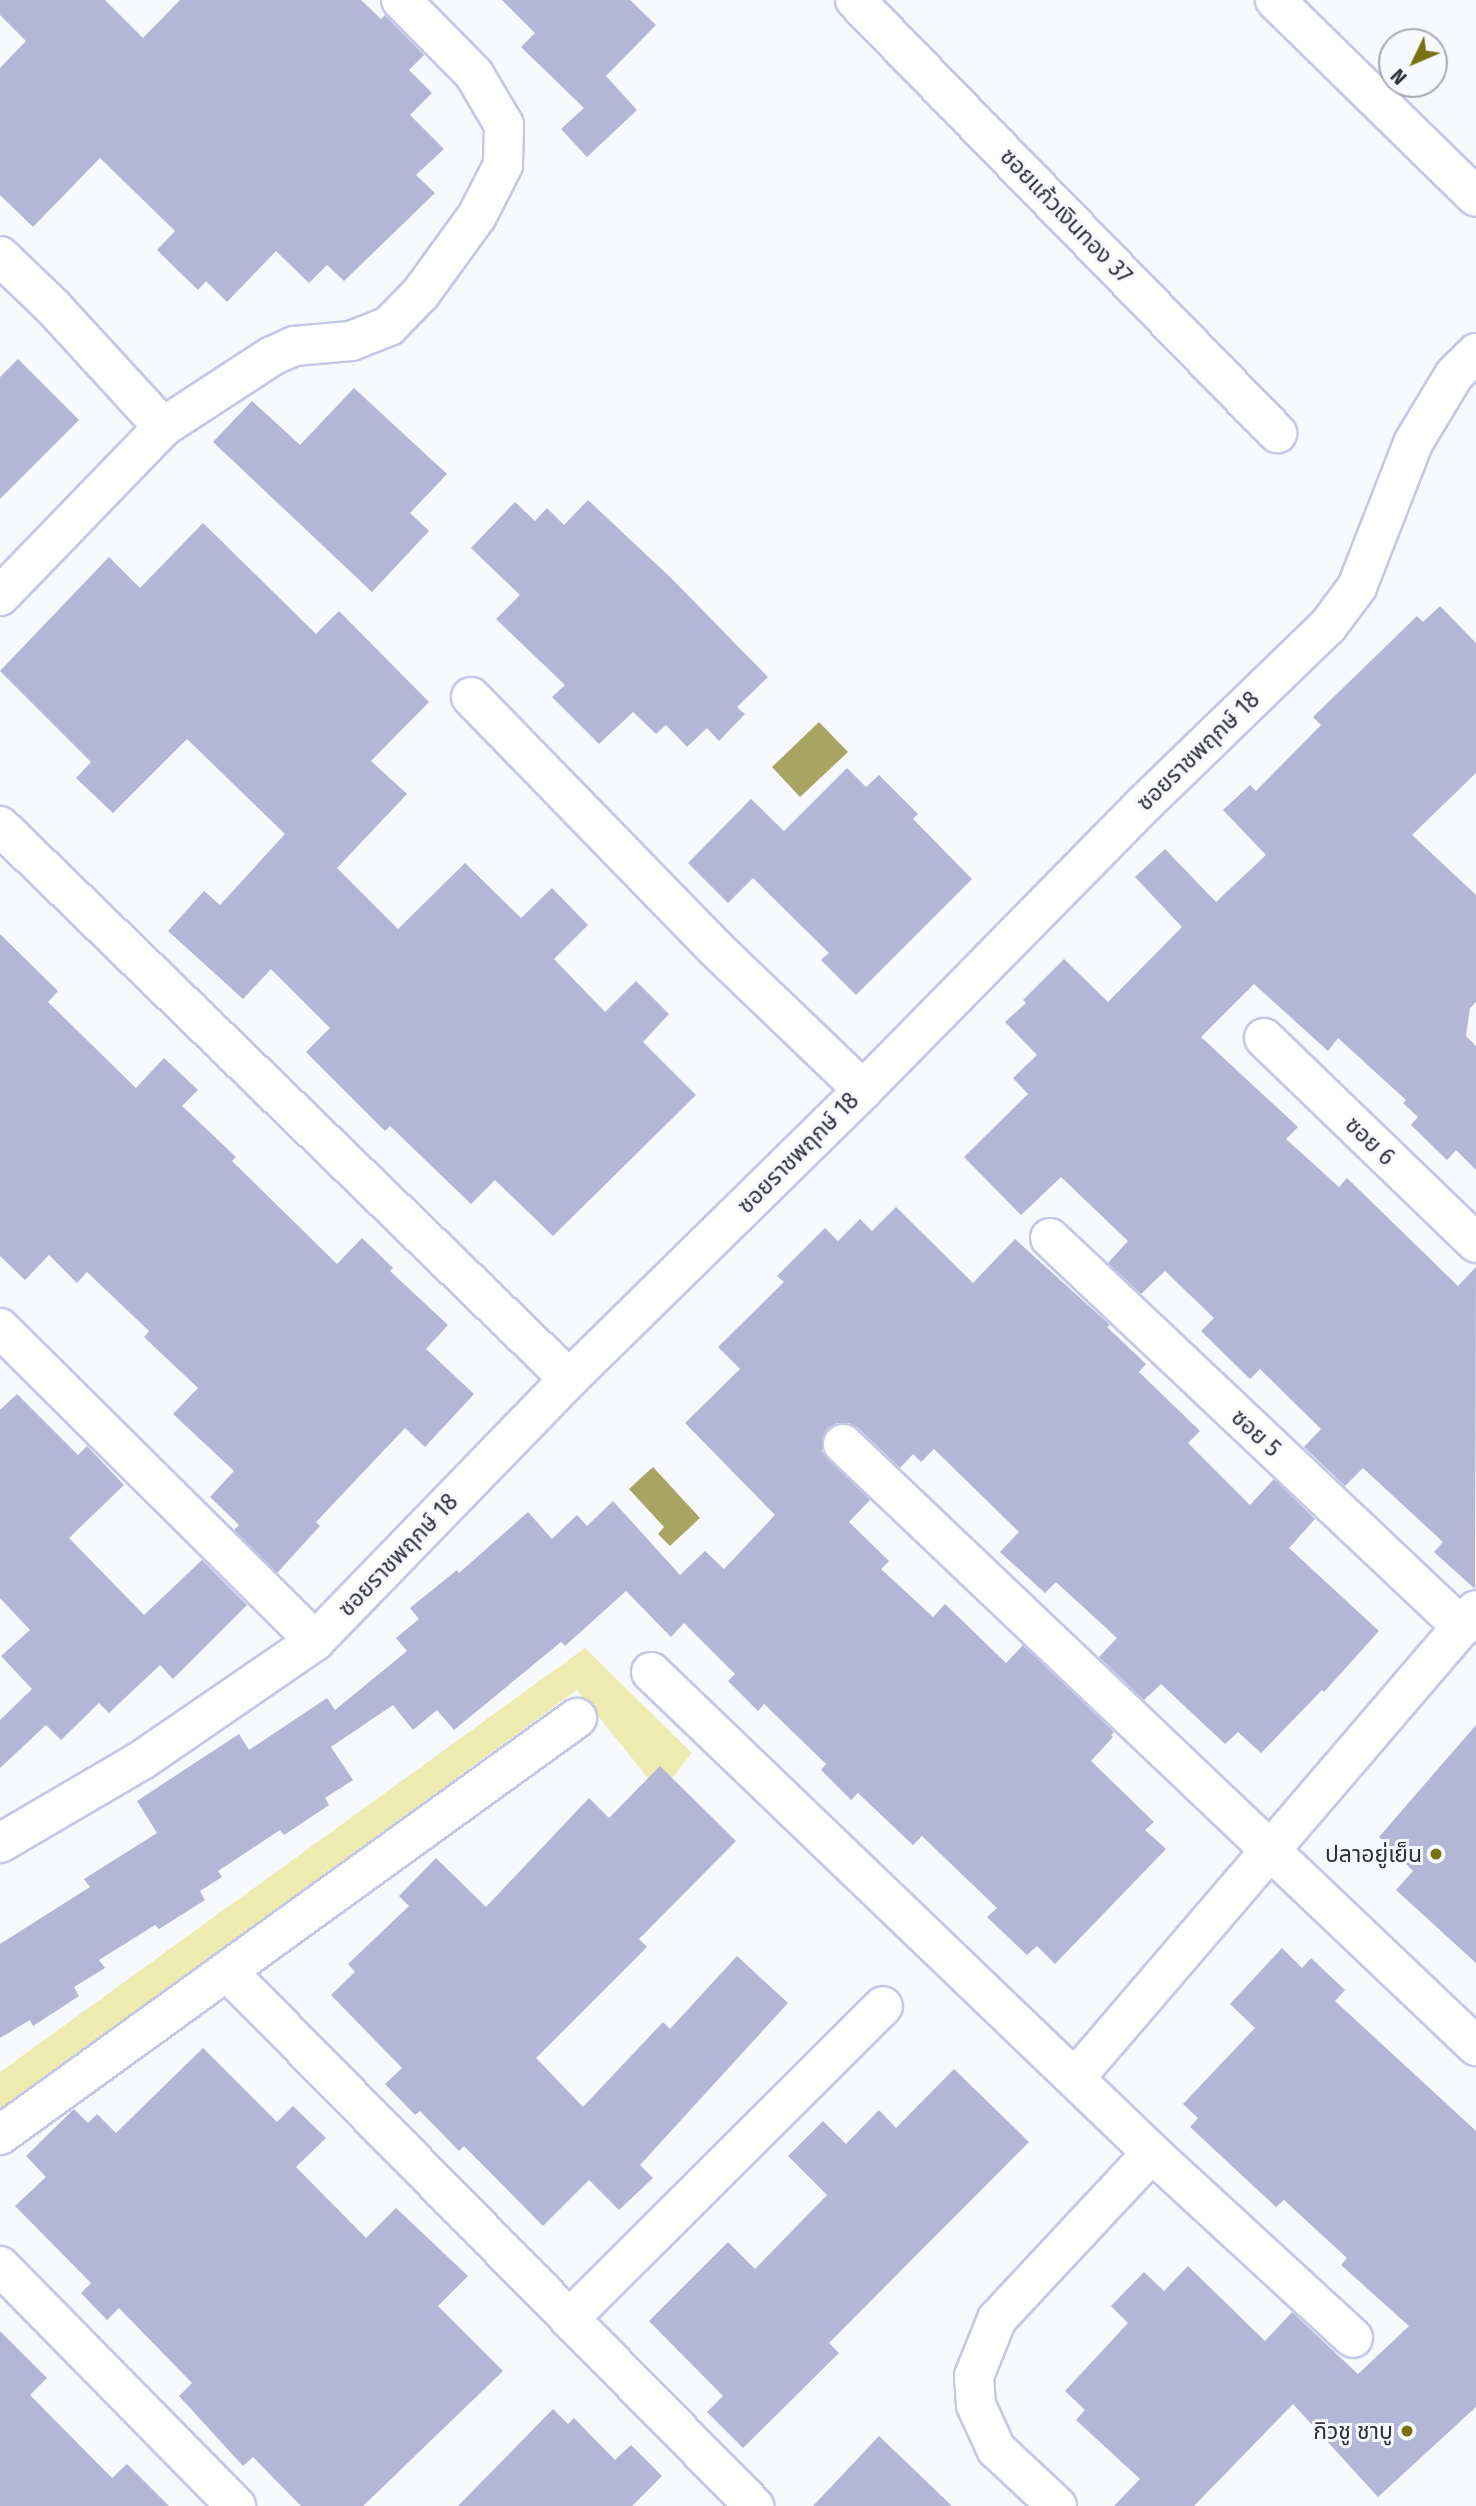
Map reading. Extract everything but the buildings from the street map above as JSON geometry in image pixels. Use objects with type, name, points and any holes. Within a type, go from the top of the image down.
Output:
[{"type":"street","points":[[0,596],[163,427],[272,356],[294,346],[351,341],[389,326],[421,293],[477,216],[503,165],[504,125],[474,74],[401,0]]},
{"type":"street","name":"ซอยแก้วเงินทอง 37","points":[[855,0],[1277,433]]},
{"type":"street","points":[[1275,0],[1476,197]]},
{"type":"street","points":[[0,256],[53,307],[163,427]]},
{"type":"street","name":"ซอยราชพฤกษ์ 18","points":[[0,1843],[142,1760],[315,1641],[569,1379],[863,1090],[1143,804],[1328,626],[1357,587],[1413,443],[1454,375],[1476,353]]},
{"type":"street","points":[[471,697],[715,948],[863,1090]]},
{"type":"street","points":[[0,827],[569,1379]]},
{"type":"street","name":"ซอย 6","points":[[1264,1038],[1476,1243]]},
{"type":"street","name":"ซอย 5","points":[[1050,1238],[1469,1618]]},
{"type":"street","points":[[0,1328],[315,1641]]},
{"type":"street","points":[[843,1444],[1476,2046]]},
{"type":"street","points":[[1075,2078],[1469,1618]]},
{"type":"street","points":[[652,1672],[1152,2153],[1353,2338]]},
{"type":"street","points":[[0,2135],[577,1718]]},
{"type":"street","points":[[228,1972],[754,2506]]},
{"type":"street","points":[[569,2319],[883,2006]]},
{"type":"street","points":[[1057,2506],[996,2449],[976,2405],[974,2376],[997,2319],[1152,2153]]},
{"type":"street","points":[[0,2266],[236,2506]]},
{"type":"shaded area","points":[[819,722],[848,752],[800,797],[772,767]]},
{"type":"shaded area","points":[[653,1467],[700,1518],[670,1546],[658,1534],[664,1527],[629,1489]]},
{"type":"shaded area","points":[[585,1648],[692,1753],[660,1793],[577,1690],[0,2110],[0,2072]]},
{"type":"place","name":"ปลาอยู่เย็น","points":[[1436,1854]]},
{"type":"place","name":"กิวชู ชาบู","points":[[1407,2431]]}]
